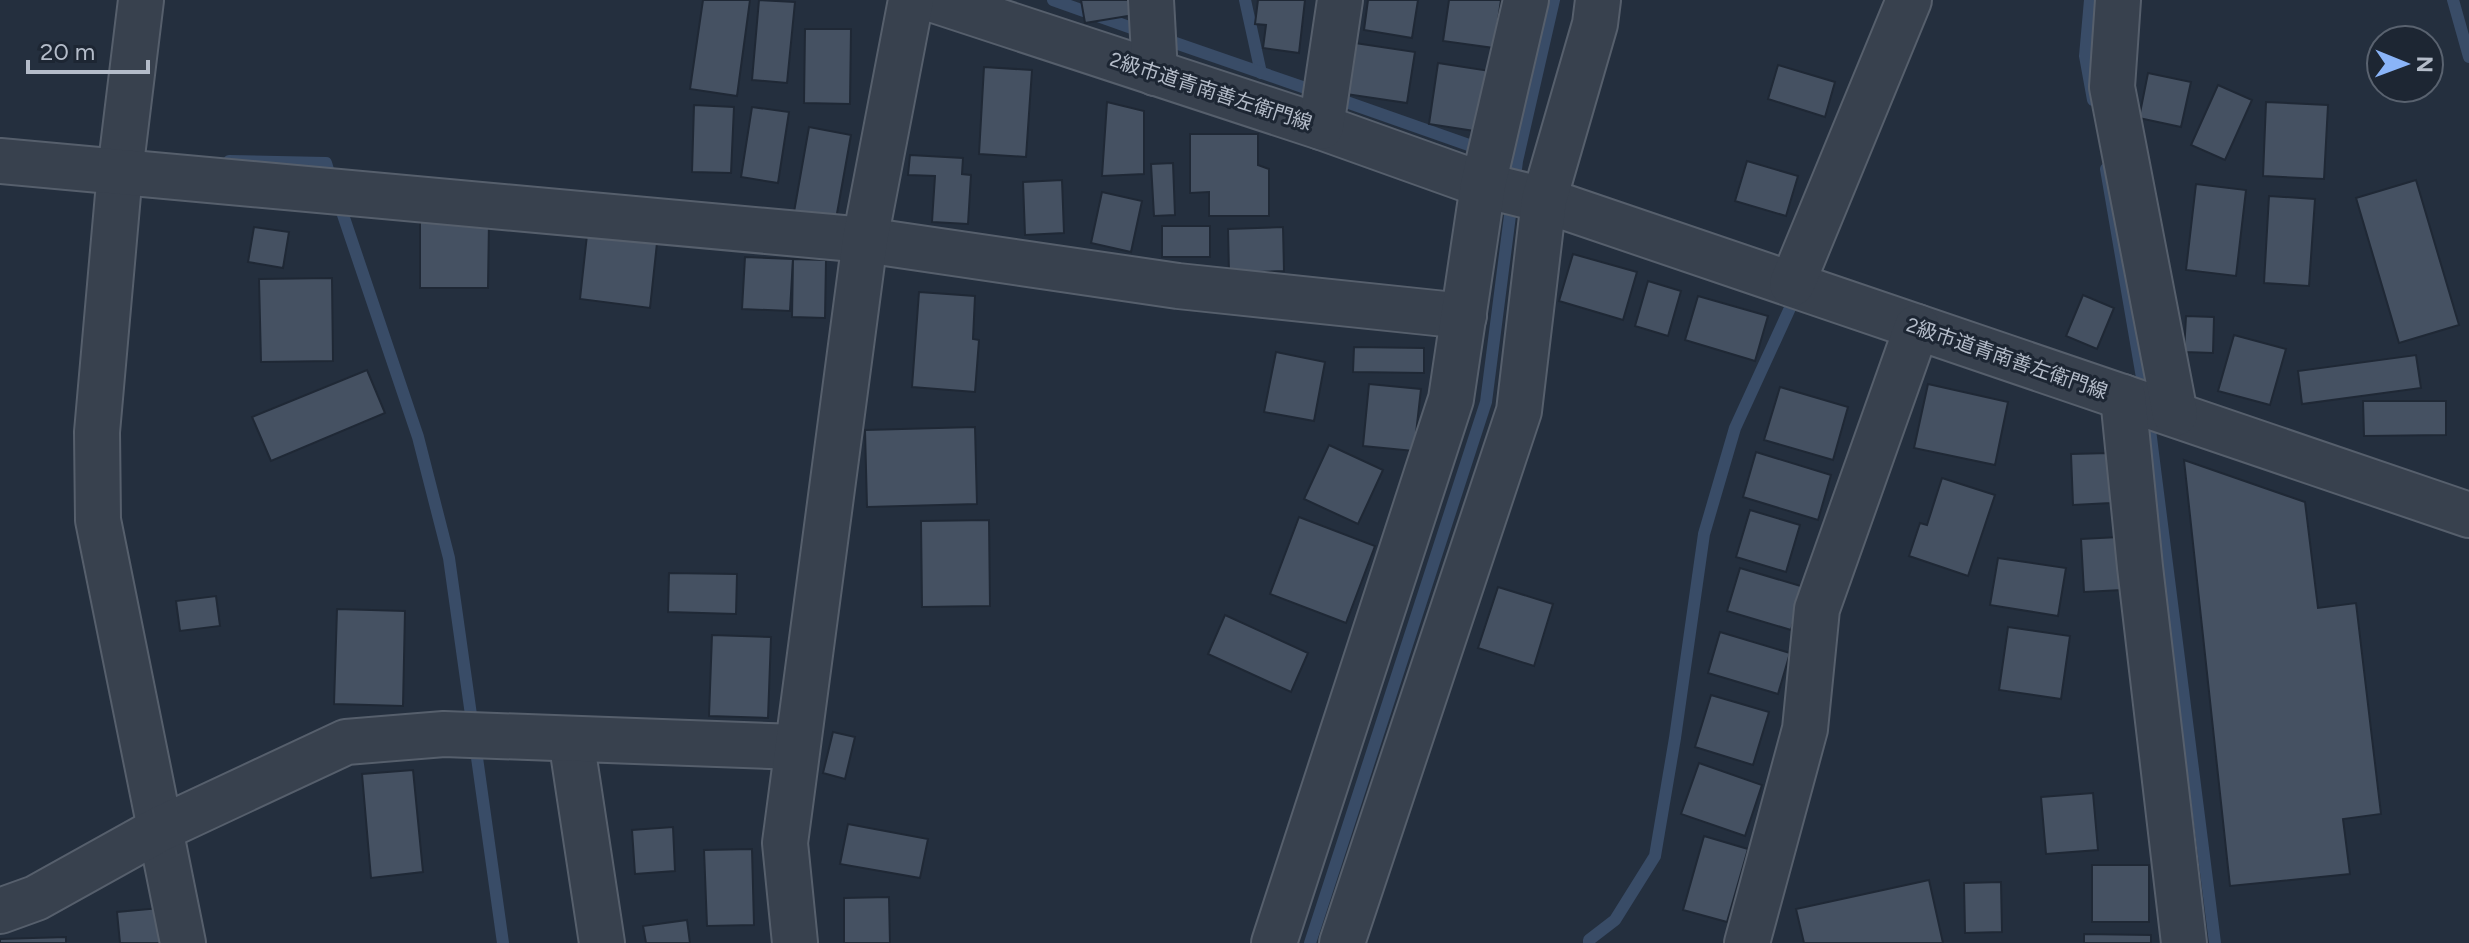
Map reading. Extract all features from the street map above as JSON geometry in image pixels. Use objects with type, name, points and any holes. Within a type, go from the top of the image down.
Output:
[{"type":"street","points":[[141,0],[120,172],[97,432],[98,520],[183,943]]},
{"type":"street","points":[[795,943],[785,843],[865,240],[911,0]]},
{"type":"street","name":"2級市道青南善左衛門線","points":[[934,0],[1321,127],[1485,186],[1542,200],[2469,515]]},
{"type":"street","points":[[1151,0],[1155,73]]},
{"type":"street","points":[[1321,127],[1340,0]]},
{"type":"street","points":[[1274,943],[1451,399],[1485,186],[1526,0]]},
{"type":"street","points":[[1342,943],[1519,411],[1542,200],[1595,24],[1598,0]]},
{"type":"street","points":[[1792,284],[1909,0]]},
{"type":"street","points":[[2118,0],[2112,87],[2175,414]]},
{"type":"street","points":[[0,161],[865,240],[1178,286],[1464,316]]},
{"type":"street","points":[[1747,943],[1805,729],[1817,609],[1917,327]]},
{"type":"street","points":[[2123,397],[2184,943]]},
{"type":"street","points":[[0,911],[36,898],[160,829],[346,742],[444,734],[797,747]]},
{"type":"street","points":[[571,739],[602,943]]},
{"type":"building","points":[[703,0],[750,0],[737,96],[690,89]]},
{"type":"building","points":[[759,0],[795,2],[787,83],[752,80]]},
{"type":"building","points":[[1081,0],[1131,0],[1134,15],[1085,23]]},
{"type":"building","points":[[1258,0],[1305,0],[1299,53],[1263,48],[1266,25],[1255,24]]},
{"type":"building","points":[[1368,0],[1418,0],[1412,38],[1364,30]]},
{"type":"building","points":[[1449,0],[1501,0],[1494,48],[1443,41]]},
{"type":"building","points":[[805,29],[851,29],[850,104],[804,103]]},
{"type":"building","points":[[1355,43],[1415,52],[1407,103],[1346,94]]},
{"type":"building","points":[[1438,63],[1490,71],[1481,132],[1429,124]]},
{"type":"building","points":[[1778,65],[1835,82],[1825,117],[1768,99]]},
{"type":"building","points":[[984,67],[1032,70],[1026,157],[979,154]]},
{"type":"building","points":[[2148,73],[2191,82],[2181,127],[2139,118]]},
{"type":"building","points":[[2218,85],[2252,100],[2225,160],[2191,145]]},
{"type":"building","points":[[1107,102],[1144,111],[1144,174],[1102,176]]},
{"type":"building","points":[[2266,102],[2328,105],[2324,179],[2263,176]]},
{"type":"building","points":[[694,105],[734,107],[731,173],[692,172]]},
{"type":"building","points":[[752,107],[789,112],[778,183],[741,177]]},
{"type":"building","points":[[809,127],[851,135],[836,219],[794,212]]},
{"type":"building","points":[[1190,134],[1258,134],[1258,165],[1269,169],[1269,216],[1209,216],[1209,192],[1190,193]]},
{"type":"building","points":[[910,155],[963,158],[962,174],[971,175],[968,224],[932,222],[935,176],[908,175]]},
{"type":"building","points":[[1747,161],[1798,176],[1786,216],[1735,201]]},
{"type":"building","points":[[1173,163],[1175,215],[1154,216],[1151,164]]},
{"type":"building","points":[[1062,180],[1064,233],[1025,235],[1023,182]]},
{"type":"building","points":[[2416,180],[2459,325],[2399,343],[2356,198]]},
{"type":"building","points":[[2196,184],[2246,190],[2236,276],[2186,270]]},
{"type":"building","points":[[1102,192],[1142,201],[1131,252],[1091,243]]},
{"type":"building","points":[[2269,196],[2315,199],[2309,286],[2264,283]]},
{"type":"building","points":[[420,219],[489,220],[488,288],[420,288]]},
{"type":"building","points":[[1162,226],[1210,226],[1210,257],[1162,257]]},
{"type":"building","points":[[254,227],[289,232],[283,268],[248,262]]},
{"type":"building","points":[[1283,227],[1284,271],[1229,273],[1228,229]]},
{"type":"building","points":[[587,235],[657,243],[650,308],[580,299]]},
{"type":"building","points":[[1573,254],[1637,272],[1623,320],[1559,301]]},
{"type":"building","points":[[745,257],[793,259],[790,311],[742,309]]},
{"type":"building","points":[[793,259],[826,260],[825,318],[792,317]]},
{"type":"building","points":[[332,278],[333,361],[261,362],[259,279]]},
{"type":"building","points":[[1648,281],[1681,291],[1668,336],[1635,326]]},
{"type":"building","points":[[919,292],[975,296],[973,339],[979,340],[975,392],[912,387]]},
{"type":"building","points":[[2083,295],[2114,308],[2097,349],[2066,336]]},
{"type":"building","points":[[1698,296],[1768,316],[1755,361],[1685,340]]},
{"type":"building","points":[[2186,316],[2214,317],[2213,353],[2184,352]]},
{"type":"building","points":[[2234,335],[2286,349],[2270,405],[2218,391]]},
{"type":"building","points":[[1354,347],[1424,348],[1424,373],[1353,372]]},
{"type":"building","points":[[1276,352],[1325,362],[1314,421],[1264,412]]},
{"type":"building","points":[[2416,355],[2421,388],[2302,404],[2298,371]]},
{"type":"building","points":[[367,370],[385,413],[271,461],[252,417]]},
{"type":"building","points":[[1369,384],[1421,389],[1414,451],[1363,446]]},
{"type":"building","points":[[1928,384],[2008,402],[1995,465],[1914,448]]},
{"type":"building","points":[[1780,387],[1848,407],[1833,460],[1764,440]]},
{"type":"building","points":[[2363,401],[2446,401],[2446,435],[2364,436]]},
{"type":"building","points":[[975,427],[977,504],[867,507],[865,430]]},
{"type":"building","points":[[1329,445],[1383,470],[1358,524],[1304,499]]},
{"type":"building","points":[[1756,452],[1831,475],[1818,520],[1743,497]]},
{"type":"building","points":[[2109,453],[2111,503],[2073,505],[2071,454]]},
{"type":"building","points":[[2184,460],[2305,502],[2318,608],[2356,603],[2381,814],[2343,819],[2350,874],[2230,886]]},
{"type":"building","points":[[1942,478],[1995,495],[1968,576],[1909,556],[1920,523],[1927,525]]},
{"type":"building","points":[[1750,510],[1800,525],[1786,572],[1736,557]]},
{"type":"building","points":[[1299,517],[1375,546],[1346,623],[1270,594]]},
{"type":"building","points":[[989,520],[990,606],[922,607],[921,521]]},
{"type":"building","points":[[2119,537],[2122,590],[2084,592],[2081,539]]},
{"type":"building","points":[[1998,558],[2066,568],[2058,616],[1990,605]]},
{"type":"building","points":[[1740,568],[1804,587],[1791,630],[1727,611]]},
{"type":"building","points":[[669,573],[737,574],[736,614],[668,612]]},
{"type":"building","points":[[1498,587],[1553,604],[1534,666],[1478,648]]},
{"type":"building","points":[[216,596],[220,626],[180,631],[176,601]]},
{"type":"building","points":[[337,609],[405,611],[403,706],[334,704]]},
{"type":"building","points":[[1225,615],[1308,653],[1291,692],[1208,654]]},
{"type":"building","points":[[2008,627],[2070,636],[2061,699],[1999,690]]},
{"type":"building","points":[[1720,632],[1790,653],[1778,694],[1708,673]]},
{"type":"building","points":[[712,635],[771,637],[768,718],[709,716]]},
{"type":"building","points":[[1711,695],[1769,712],[1753,765],[1695,747]]},
{"type":"building","points":[[833,732],[855,737],[845,779],[823,773]]},
{"type":"building","points":[[1699,763],[1762,785],[1745,836],[1681,814]]},
{"type":"building","points":[[413,770],[423,872],[371,878],[362,774]]},
{"type":"building","points":[[2093,793],[2098,850],[2046,854],[2041,797]]},
{"type":"building","points":[[848,824],[928,839],[920,878],[840,864]]},
{"type":"building","points":[[673,827],[675,871],[635,874],[632,830]]},
{"type":"building","points":[[1704,836],[1748,849],[1727,922],[1683,910]]},
{"type":"building","points":[[752,849],[754,925],[707,926],[704,850]]},
{"type":"building","points":[[2092,865],[2149,865],[2149,922],[2092,922]]},
{"type":"building","points":[[1929,880],[1943,943],[1804,943],[1796,909]]},
{"type":"building","points":[[2001,882],[2002,932],[1965,933],[1964,883]]},
{"type":"building","points":[[889,897],[890,943],[844,943],[844,898]]},
{"type":"building","points":[[160,908],[164,943],[120,943],[117,912]]},
{"type":"building","points":[[687,920],[690,943],[646,943],[643,926]]},
{"type":"building","points":[[2084,934],[2151,935],[2151,943],[2084,943]]},
{"type":"building","points":[[66,937],[66,943],[0,943],[0,939]]},
{"type":"waterway","points":[[1053,0],[1143,32]]},
{"type":"waterway","points":[[1245,0],[1261,73]]},
{"type":"waterway","points":[[1310,943],[1486,402],[1517,161],[1554,0]]},
{"type":"waterway","points":[[2090,0],[2085,56],[2093,100]]},
{"type":"waterway","points":[[2453,0],[2469,57]]},
{"type":"waterway","points":[[1161,38],[1317,92]]},
{"type":"waterway","points":[[1335,98],[1483,150]]},
{"type":"waterway","points":[[229,161],[326,163],[332,183]]},
{"type":"waterway","points":[[2106,169],[2145,395]]},
{"type":"waterway","points":[[338,200],[418,437],[449,558],[503,943]]},
{"type":"waterway","points":[[1589,943],[1615,920],[1655,856],[1704,534],[1735,428],[1796,295]]},
{"type":"waterway","points":[[2148,414],[2215,943]]}]
